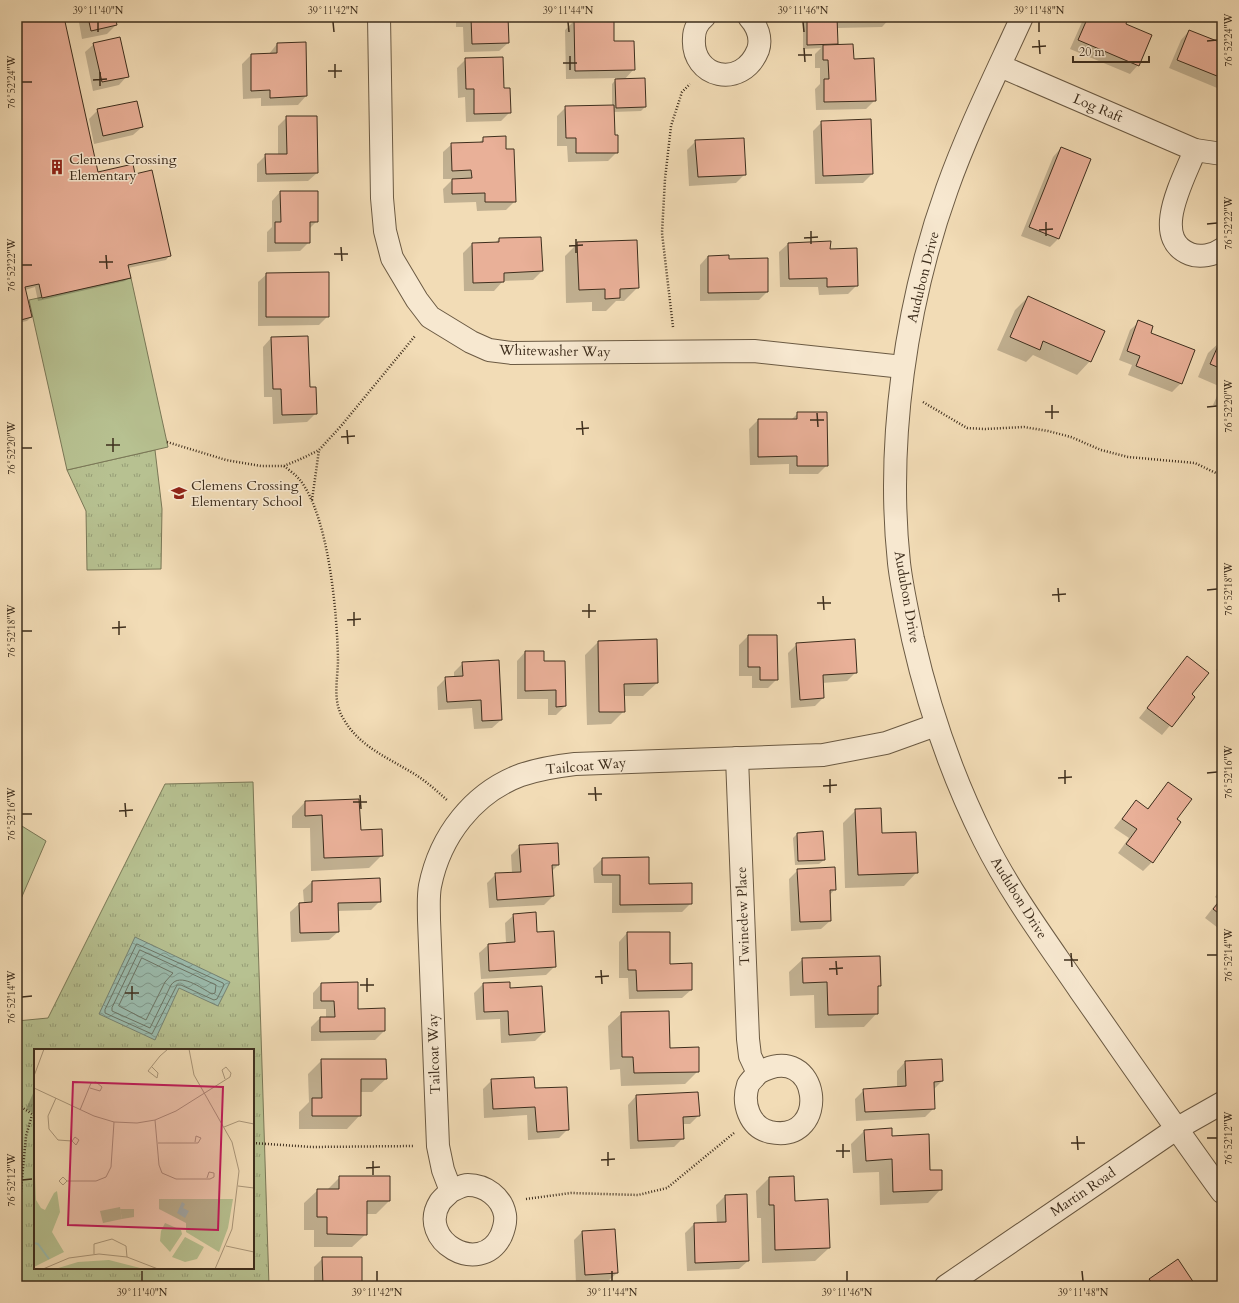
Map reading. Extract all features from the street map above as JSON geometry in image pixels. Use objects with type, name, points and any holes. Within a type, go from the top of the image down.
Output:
[{"type":"street","name":"Whitewasher Way","points":[[379,17],[382,198],[385,231],[392,258],[417,300],[430,317],[451,331],[488,350],[512,353],[754,351],[904,367]]},
{"type":"street","points":[[704,17],[700,20],[694,32],[693,48],[698,60],[706,68],[716,74],[735,74],[746,69],[754,61],[760,45],[758,32],[754,22],[748,17]]},
{"type":"street","name":"Audubon Drive","points":[[1022,17],[947,189],[914,304],[904,367],[896,441],[896,514],[899,564],[918,658],[936,725],[958,784],[985,841],[1017,899],[1176,1129],[1222,1192]]},
{"type":"street","name":"Log Raft","points":[[1000,66],[1195,150],[1222,154]]},
{"type":"street","points":[[1195,150],[1173,205],[1170,220],[1171,234],[1180,248],[1194,256],[1207,255],[1222,249]]},
{"type":"street","name":"Tailcoat Way","points":[[451,1191],[443,1170],[438,1146],[429,920],[430,887],[438,861],[449,835],[464,814],[480,799],[500,786],[520,775],[543,768],[575,764],[823,755],[886,743],[936,725]]},
{"type":"street","name":"Twinedew Place","points":[[737,758],[748,1039],[750,1056],[758,1073]]},
{"type":"street","points":[[782,1066],[795,1070],[806,1080],[812,1092],[811,1108],[804,1121],[795,1129],[781,1133],[768,1131],[756,1124],[748,1114],[745,1100],[749,1084],[758,1073],[768,1067],[782,1066]]},
{"type":"street","name":"Martin Road","points":[[946,1286],[1176,1129],[1222,1103]]},
{"type":"street","points":[[466,1185],[481,1186],[494,1194],[501,1203],[505,1215],[504,1229],[498,1241],[489,1249],[480,1253],[467,1254],[456,1252],[446,1245],[439,1234],[436,1219],[440,1203],[451,1191],[466,1185]]},
{"type":"path","points":[[674,352],[673,322],[662,233],[671,126],[682,92],[706,68]]},
{"type":"path","points":[[167,442],[226,460],[261,466],[284,466],[319,450],[398,359],[430,317]]},
{"type":"path","points":[[904,367],[919,399],[967,428],[985,429],[1024,427],[1048,431],[1071,437],[1101,450],[1128,456],[1195,463],[1222,476]]},
{"type":"path","points":[[312,500],[319,450]]},
{"type":"path","points":[[284,466],[300,479],[312,500],[322,533],[338,618],[336,702],[342,718],[355,736],[378,754],[416,776],[464,814]]},
{"type":"path","points":[[17,1113],[20,1106],[32,1115],[26,1136],[20,1201]]},
{"type":"path","points":[[501,1203],[571,1193],[638,1195],[667,1188],[737,1130],[748,1114]]},
{"type":"path","points":[[254,1143],[312,1147],[438,1146]]},
{"type":"green space","points":[[131,278],[168,447],[67,470],[29,300]]},
{"type":"green space","points":[[155,450],[162,509],[161,569],[87,570],[86,511],[67,470]]},
{"type":"green space","points":[[253,782],[269,1286],[17,1286],[17,1021],[48,1018],[165,784]]},
{"type":"green space","points":[[17,823],[46,841],[17,908]]},
{"type":"water","points":[[135,937],[230,982],[218,1006],[179,988],[155,1040],[99,1014]]},
{"type":"building","name":"Clemens Crossing Elementary","points":[[17,17],[64,17],[98,172],[133,164],[135,174],[152,170],[171,256],[128,265],[131,278],[42,298],[39,284],[25,287],[32,317],[17,321]]},
{"type":"building","points":[[88,17],[115,17],[117,25],[91,31]]},
{"type":"building","points":[[465,17],[508,17],[509,43],[472,44],[471,18],[465,19]]},
{"type":"building","points":[[807,17],[837,17],[838,44],[807,45]]},
{"type":"building","points":[[839,17],[892,17],[892,18],[839,20]]},
{"type":"building","points":[[1088,17],[1128,17],[1126,24],[1152,35],[1139,66],[1078,40]]},
{"type":"building","points":[[614,19],[614,41],[634,41],[635,70],[575,71],[574,20]]},
{"type":"building","points":[[1189,30],[1222,43],[1222,78],[1177,60]]},
{"type":"building","points":[[120,37],[129,77],[102,82],[93,43]]},
{"type":"building","points":[[306,42],[307,96],[270,98],[270,90],[251,91],[251,54],[277,53],[277,43]]},
{"type":"building","points":[[853,44],[854,59],[874,58],[876,101],[824,102],[824,79],[829,79],[828,60],[823,60],[823,45]]},
{"type":"building","points":[[503,57],[504,88],[510,88],[511,113],[474,114],[474,89],[466,89],[465,58]]},
{"type":"building","points":[[645,78],[646,107],[616,108],[615,79]]},
{"type":"building","points":[[137,101],[143,127],[103,136],[97,109]]},
{"type":"building","points":[[614,105],[615,135],[618,135],[618,153],[576,153],[576,138],[566,138],[565,106]]},
{"type":"building","points":[[286,116],[317,116],[318,173],[266,174],[265,154],[287,154]]},
{"type":"building","points":[[871,119],[873,174],[823,176],[821,121]]},
{"type":"building","points":[[506,136],[506,149],[514,149],[516,202],[485,202],[485,193],[452,194],[452,179],[472,178],[471,170],[452,171],[451,143],[483,142],[483,137]]},
{"type":"building","points":[[744,138],[746,175],[698,177],[695,140]]},
{"type":"building","points":[[1061,147],[1091,159],[1059,239],[1029,227]]},
{"type":"building","points":[[280,191],[318,191],[318,222],[310,222],[310,243],[275,243],[275,222],[281,222]]},
{"type":"building","points":[[541,237],[543,271],[504,273],[504,282],[473,283],[472,243],[499,242],[499,238]]},
{"type":"building","points":[[637,240],[639,288],[620,289],[620,298],[605,299],[605,289],[579,290],[577,242]]},
{"type":"building","points":[[831,241],[830,249],[857,248],[858,286],[827,287],[827,278],[789,279],[788,243]]},
{"type":"building","points":[[729,255],[729,259],[768,258],[768,292],[708,293],[708,256]]},
{"type":"building","points":[[329,272],[329,317],[266,317],[266,273]]},
{"type":"building","points":[[1028,296],[1105,331],[1091,362],[1043,341],[1040,350],[1010,337]]},
{"type":"building","points":[[1138,320],[1153,326],[1151,333],[1195,350],[1182,384],[1136,366],[1140,356],[1127,351]]},
{"type":"building","points":[[308,336],[310,387],[316,387],[317,414],[282,415],[281,389],[273,389],[271,337]]},
{"type":"building","points":[[1222,339],[1222,369],[1210,364]]},
{"type":"building","points":[[797,412],[827,412],[828,466],[797,466],[797,456],[758,457],[758,419],[797,419]]},
{"type":"building","points":[[748,635],[777,635],[778,680],[760,680],[760,667],[748,667]]},
{"type":"building","points":[[657,639],[658,683],[624,684],[625,712],[599,712],[598,641]]},
{"type":"building","points":[[855,639],[857,673],[823,675],[824,698],[800,700],[796,643]]},
{"type":"building","points":[[525,651],[544,651],[544,661],[565,661],[566,706],[556,707],[556,690],[525,691]]},
{"type":"building","points":[[1187,656],[1209,673],[1192,694],[1195,697],[1172,727],[1147,708]]},
{"type":"building","points":[[499,660],[502,720],[482,721],[481,700],[447,702],[445,677],[463,676],[462,662]]},
{"type":"building","points":[[1168,782],[1192,799],[1177,819],[1181,822],[1153,863],[1126,844],[1137,829],[1122,819],[1136,800],[1148,809]]},
{"type":"building","points":[[359,799],[361,830],[382,829],[383,856],[324,858],[322,815],[305,816],[305,801]]},
{"type":"building","points":[[881,808],[882,833],[916,832],[918,873],[858,875],[855,809]]},
{"type":"building","points":[[823,831],[825,860],[798,861],[797,833]]},
{"type":"building","points":[[558,843],[559,865],[552,865],[554,896],[497,900],[495,873],[521,872],[519,845]]},
{"type":"building","points":[[649,857],[649,884],[692,883],[692,904],[620,905],[620,875],[602,875],[602,858]]},
{"type":"building","points":[[835,867],[836,890],[830,890],[831,921],[800,922],[797,869]]},
{"type":"building","points":[[380,878],[381,902],[338,903],[339,932],[300,933],[299,903],[312,902],[312,881]]},
{"type":"building","points":[[1222,898],[1222,916],[1213,909]]},
{"type":"building","points":[[536,912],[537,932],[554,931],[556,967],[489,971],[488,944],[515,942],[513,914]]},
{"type":"building","points":[[627,932],[670,932],[670,964],[692,963],[692,990],[637,991],[636,970],[628,970]]},
{"type":"building","points":[[880,956],[881,986],[878,986],[878,1014],[828,1015],[827,982],[803,983],[802,958]]},
{"type":"building","points":[[358,982],[358,1009],[385,1008],[385,1031],[320,1032],[320,1017],[335,1017],[334,1001],[321,1001],[321,983]]},
{"type":"building","points":[[510,982],[510,988],[542,986],[545,1032],[509,1035],[508,1011],[484,1012],[483,983]]},
{"type":"building","points":[[669,1011],[670,1048],[699,1047],[699,1072],[634,1073],[633,1057],[622,1057],[621,1012]]},
{"type":"building","points":[[321,1059],[386,1059],[387,1079],[361,1079],[361,1116],[312,1116],[312,1098],[322,1098]]},
{"type":"building","points":[[942,1059],[943,1081],[934,1082],[935,1109],[865,1112],[863,1089],[906,1086],[905,1061]]},
{"type":"building","points":[[534,1077],[535,1088],[567,1087],[569,1130],[537,1132],[535,1107],[493,1109],[491,1079]]},
{"type":"building","points":[[698,1092],[700,1116],[683,1117],[684,1139],[638,1141],[636,1095]]},
{"type":"building","points":[[892,1128],[892,1136],[929,1134],[930,1170],[942,1170],[942,1190],[893,1192],[892,1159],[866,1161],[864,1130]]},
{"type":"building","points":[[339,1176],[390,1176],[390,1201],[367,1201],[367,1235],[327,1234],[327,1217],[317,1217],[317,1189],[339,1189]]},
{"type":"building","points":[[794,1176],[795,1201],[828,1199],[830,1248],[775,1250],[774,1205],[769,1205],[769,1177]]},
{"type":"building","points":[[747,1194],[749,1261],[695,1263],[694,1223],[726,1222],[725,1195]]},
{"type":"building","points":[[615,1229],[618,1273],[585,1275],[582,1231]]},
{"type":"building","points":[[322,1257],[362,1257],[362,1286],[323,1286]]},
{"type":"building","points":[[1178,1259],[1196,1286],[1154,1286],[1149,1279]]},
{"type":"place","name":"Clemens Crossing Elementary","points":[[57,167]]},
{"type":"place","name":"Clemens Crossing Elementary School","points":[[179,493]]}]
